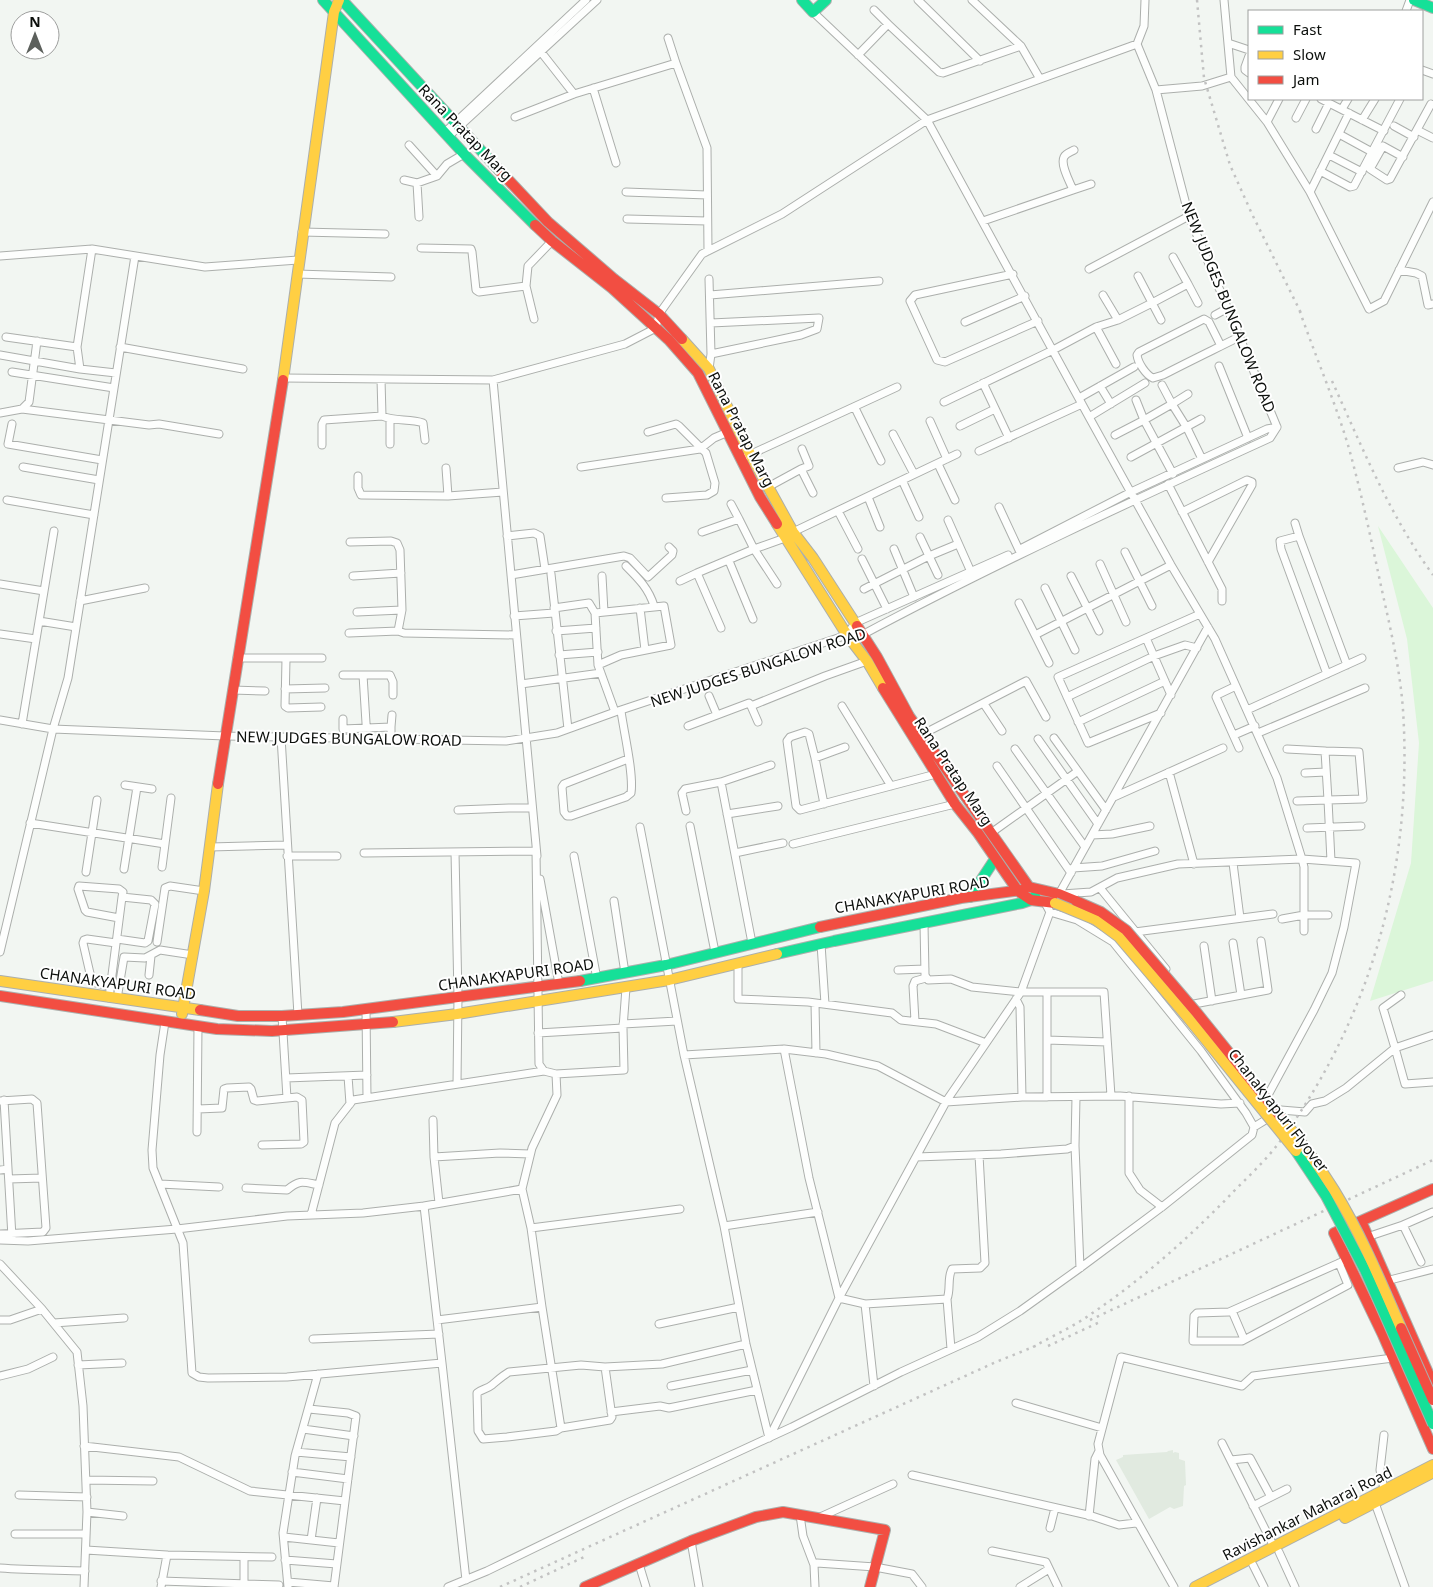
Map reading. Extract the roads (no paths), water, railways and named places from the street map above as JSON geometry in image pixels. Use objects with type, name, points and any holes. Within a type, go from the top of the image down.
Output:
[{"type":"main road","name":"Rana Pratap Marg","points":[[323,0],[370,54],[464,154],[552,241],[612,288],[669,340],[698,373],[760,497],[789,535],[848,635],[867,661],[955,804],[978,833],[1018,891],[1031,900],[1044,902]]},
{"type":"main road","name":"Rana Pratap Marg","points":[[341,0],[548,222],[659,314],[709,368],[768,487],[789,535],[813,558],[877,658],[909,716],[1029,887]]},
{"type":"main road","points":[[178,1022],[184,1008],[204,891],[232,690],[283,378],[334,12],[341,0]]},
{"type":"main road","points":[[802,0],[813,12],[826,0]]},
{"type":"main road","points":[[1412,0],[1433,8]]},
{"type":"main road","points":[[970,896],[995,859]]},
{"type":"main road","points":[[1029,887],[1040,890],[1055,903]]},
{"type":"main road","name":"CHANAKYAPURI ROAD","points":[[0,981],[238,1016],[282,1016],[366,1009],[559,984],[666,966],[787,934],[842,922],[970,896],[1018,891],[1029,887]]},
{"type":"main road","points":[[0,996],[165,1022],[178,1022],[217,1030],[283,1031],[366,1025],[457,1014],[669,980],[821,944],[924,924],[1031,900],[1040,890]]},
{"type":"main road","name":"Chanakyapuri Flyover","points":[[1044,902],[1076,901],[1101,912],[1126,930],[1197,1013],[1307,1149],[1335,1191],[1374,1266],[1433,1400]]},
{"type":"main road","name":"Chanakyapuri Flyover","points":[[1055,903],[1096,920],[1119,937],[1189,1019],[1299,1155],[1326,1196],[1365,1270],[1433,1424]]},
{"type":"main road","points":[[787,934],[791,951]]},
{"type":"main road","points":[[1433,1189],[1334,1234],[1343,1262],[1393,1358],[1433,1449]]},
{"type":"main road","points":[[1361,1221],[1386,1281],[1429,1365],[1433,1384]]},
{"type":"main road","name":"Ravishankar Maharaj Road","points":[[1210,1587],[1253,1565],[1276,1550],[1384,1490],[1433,1465]]},
{"type":"main road","name":"Ravishankar Maharaj Road","points":[[1195,1587],[1375,1503],[1433,1473]]},
{"type":"main road","points":[[585,1587],[596,1585],[691,1541],[756,1517],[784,1512],[885,1530],[870,1587]]},
{"type":"street","points":[[457,124],[541,52],[586,0]]},
{"type":"street","points":[[446,135],[566,24],[597,0]]},
{"type":"street","points":[[918,0],[980,61]]},
{"type":"street","points":[[972,0],[1021,46],[1040,79]]},
{"type":"street","points":[[283,378],[493,380],[624,344],[656,328],[659,314],[702,254],[782,214],[927,120],[1137,44],[1144,26],[1145,0]]},
{"type":"street","points":[[1224,0],[1231,77],[1248,98]]},
{"type":"street","points":[[874,10],[939,72],[944,73],[1021,46]]},
{"type":"street","points":[[813,12],[927,120],[1025,296],[1080,401],[1171,565],[1208,627],[1278,778],[1304,867],[1304,930]]},
{"type":"street","points":[[858,55],[888,24]]},
{"type":"street","points":[[668,38],[707,148],[708,251]]},
{"type":"street","points":[[1228,43],[1248,50]]},
{"type":"street","name":"NEW JUDGES BUNGALOW ROAD","points":[[0,720],[53,729],[225,736],[506,741],[557,733],[848,635],[862,635],[952,587],[1168,484],[1270,438],[1277,428],[1189,216],[1156,90],[1137,44]]},
{"type":"street","points":[[541,52],[574,94]]},
{"type":"street","points":[[1248,59],[1245,67],[1248,72]]},
{"type":"street","points":[[515,117],[574,94],[676,63]]},
{"type":"street","points":[[1156,90],[1202,86],[1231,77]]},
{"type":"street","points":[[593,88],[616,163]]},
{"type":"street","points":[[1249,100],[1267,122],[1310,192],[1369,309],[1384,301],[1433,202]]},
{"type":"street","points":[[1267,122],[1279,100]]},
{"type":"street","points":[[1296,118],[1305,100]]},
{"type":"street","points":[[1316,129],[1324,100],[1384,131]]},
{"type":"street","points":[[1310,192],[1339,134],[1348,100]]},
{"type":"street","points":[[1362,120],[1374,100]]},
{"type":"street","points":[[1320,171],[1352,187],[1362,172],[1400,100]]},
{"type":"street","points":[[1402,157],[1383,146],[1370,169],[1389,180],[1432,104]]},
{"type":"street","points":[[1394,126],[1433,138]]},
{"type":"street","points":[[1339,134],[1372,152]]},
{"type":"street","points":[[409,145],[437,176]]},
{"type":"street","points":[[1072,190],[1063,164],[1063,158],[1074,150]]},
{"type":"street","points":[[404,180],[417,183],[437,176],[447,164],[464,154]]},
{"type":"street","points":[[1329,154],[1362,172]]},
{"type":"street","points":[[417,183],[419,217]]},
{"type":"street","points":[[983,221],[1091,184]]},
{"type":"street","points":[[626,192],[707,195]]},
{"type":"street","points":[[1089,269],[1189,216]]},
{"type":"street","points":[[627,219],[707,221]]},
{"type":"street","points":[[302,232],[385,234]]},
{"type":"street","points":[[534,319],[526,286],[528,266],[552,241]]},
{"type":"street","points":[[422,248],[471,249],[476,290],[479,292],[526,286]]},
{"type":"street","points":[[0,256],[92,249],[205,267],[298,260]]},
{"type":"street","points":[[80,368],[77,347],[92,249]]},
{"type":"street","points":[[0,952],[53,729],[68,678],[135,256]]},
{"type":"street","points":[[1173,257],[1198,303]]},
{"type":"street","points":[[1399,270],[1422,276],[1428,305],[1433,304]]},
{"type":"street","points":[[297,274],[391,277]]},
{"type":"street","points":[[1013,274],[912,297],[910,301],[937,360],[945,362],[1038,321]]},
{"type":"street","points":[[1138,276],[1161,320]]},
{"type":"street","points":[[709,279],[711,324],[709,368]]},
{"type":"street","points":[[710,295],[879,281]]},
{"type":"street","points":[[944,402],[1053,350],[1096,327],[1118,320],[1188,284]]},
{"type":"street","points":[[1103,295],[1118,320]]},
{"type":"street","points":[[965,322],[1025,296]]},
{"type":"street","points":[[1215,315],[1228,308]]},
{"type":"street","points":[[711,324],[819,318],[817,329],[801,335],[711,354]]},
{"type":"street","points":[[1221,346],[1209,322],[1204,318],[1136,355],[1149,377],[1153,378],[1221,346],[1239,337]]},
{"type":"street","points":[[1096,327],[1116,364]]},
{"type":"street","points":[[6,338],[77,347]]},
{"type":"street","points":[[22,408],[29,402],[37,341]]},
{"type":"street","points":[[120,347],[243,370]]},
{"type":"street","points":[[0,354],[116,373]]},
{"type":"street","points":[[1219,366],[1248,438]]},
{"type":"street","points":[[979,451],[1009,438],[1080,401],[1100,386],[1134,367]]},
{"type":"street","points":[[12,372],[114,388]]},
{"type":"street","points":[[382,379],[382,416]]},
{"type":"street","points":[[493,380],[536,851],[559,984]]},
{"type":"street","points":[[983,383],[1009,438]]},
{"type":"street","points":[[1089,417],[1145,383]]},
{"type":"street","points":[[1162,385],[1187,428],[1202,459]]},
{"type":"street","points":[[1100,386],[1111,404]]},
{"type":"street","points":[[740,459],[855,408],[896,387]]},
{"type":"street","points":[[1115,436],[1188,394]]},
{"type":"street","points":[[1136,400],[1144,420],[1173,474]]},
{"type":"street","points":[[0,413],[22,408],[149,425],[158,424],[219,434]]},
{"type":"street","points":[[855,408],[881,461]]},
{"type":"street","points":[[960,426],[995,409]]},
{"type":"street","points":[[322,445],[322,424],[324,420],[382,416],[390,419],[423,423],[424,440]]},
{"type":"street","points":[[390,419],[390,444]]},
{"type":"street","points":[[1130,457],[1201,420]]},
{"type":"street","points":[[930,422],[947,459]]},
{"type":"street","points":[[12,424],[8,444],[102,460]]},
{"type":"street","points":[[648,432],[676,424],[706,453],[715,483],[714,490],[707,495],[666,498]]},
{"type":"street","points":[[848,635],[854,623],[1018,550],[1131,492],[1267,429],[1277,428]]},
{"type":"street","points":[[581,467],[700,449],[714,438],[728,432]]},
{"type":"street","points":[[893,434],[914,474]]},
{"type":"street","points":[[768,487],[809,466],[802,449]]},
{"type":"street","points":[[680,580],[789,535],[957,454]]},
{"type":"street","points":[[1398,468],[1423,462],[1433,465]]},
{"type":"street","points":[[938,464],[955,500]]},
{"type":"street","points":[[23,468],[99,480]]},
{"type":"street","points":[[446,468],[448,496]]},
{"type":"street","points":[[801,469],[813,493]]},
{"type":"street","points":[[358,476],[358,488],[361,495],[448,496],[503,492]]},
{"type":"street","points":[[902,480],[918,517]]},
{"type":"street","points":[[1182,512],[1247,480],[1252,482],[1252,486],[1208,562]]},
{"type":"street","points":[[1168,484],[1222,589],[1222,601]]},
{"type":"street","points":[[868,497],[880,527]]},
{"type":"street","points":[[7,500],[94,515]]},
{"type":"street","points":[[731,504],[754,549],[777,584]]},
{"type":"street","points":[[999,507],[1018,550]]},
{"type":"street","points":[[838,511],[858,549]]},
{"type":"street","points":[[702,532],[739,519]]},
{"type":"street","points":[[948,520],[971,572]]},
{"type":"street","points":[[1295,523],[1347,665]]},
{"type":"street","points":[[22,724],[54,531]]},
{"type":"street","points":[[507,536],[538,534],[540,536],[545,569]]},
{"type":"street","points":[[1299,536],[1280,541],[1281,549],[1327,674]]},
{"type":"street","points":[[920,537],[938,575]]},
{"type":"street","points":[[350,542],[391,541],[397,543],[400,550],[402,610],[398,631]]},
{"type":"street","points":[[864,589],[929,556],[958,544]]},
{"type":"street","points":[[511,576],[624,556],[630,558],[648,577],[672,555],[673,551],[668,546]]},
{"type":"street","points":[[894,550],[914,597]]},
{"type":"street","points":[[1125,552],[1152,606]]},
{"type":"street","points":[[862,559],[887,609]]},
{"type":"street","points":[[729,561],[753,619]]},
{"type":"street","points":[[1100,564],[1126,622]]},
{"type":"street","points":[[1035,634],[1171,565]]},
{"type":"street","points":[[626,566],[642,582],[651,595],[654,606]]},
{"type":"street","points":[[353,576],[401,573]]},
{"type":"street","points":[[697,573],[721,628]]},
{"type":"street","points":[[551,574],[568,729]]},
{"type":"street","points":[[602,576],[604,612]]},
{"type":"street","points":[[1071,576],[1099,632]]},
{"type":"street","points":[[0,584],[44,591]]},
{"type":"street","points":[[80,601],[145,588]]},
{"type":"street","points":[[1045,588],[1075,650]]},
{"type":"street","points":[[514,616],[588,603],[595,612],[598,665],[618,712],[628,759],[632,786],[631,793],[626,797],[567,816],[564,812],[562,787],[564,784],[628,759]]},
{"type":"street","points":[[1020,603],[1049,663]]},
{"type":"street","points":[[595,612],[664,606],[670,645],[621,655],[598,665]]},
{"type":"street","points":[[640,608],[645,650]]},
{"type":"street","points":[[356,612],[402,610]]},
{"type":"street","points":[[1161,713],[1088,743],[1058,677],[1200,614]]},
{"type":"street","points":[[39,621],[76,627]]},
{"type":"street","points":[[769,1438],[839,1298],[946,1102],[1021,992],[1055,903],[1208,627]]},
{"type":"street","points":[[556,631],[596,628]]},
{"type":"street","points":[[349,633],[398,631],[404,633],[516,635]]},
{"type":"street","points":[[0,634],[36,639]]},
{"type":"street","points":[[1146,638],[1171,695]]},
{"type":"street","points":[[1067,697],[1154,656],[1185,645],[1197,648]]},
{"type":"street","points":[[559,655],[598,652]]},
{"type":"street","points":[[237,658],[322,658]]},
{"type":"street","points":[[1247,710],[1362,658]]},
{"type":"street","points":[[286,659],[285,706],[288,708],[320,707]]},
{"type":"street","points":[[751,706],[867,661]]},
{"type":"street","points":[[520,684],[601,673]]},
{"type":"street","points":[[343,675],[390,675],[393,682],[393,695]]},
{"type":"street","points":[[364,675],[367,739]]},
{"type":"street","points":[[923,734],[1026,681],[1046,717]]},
{"type":"street","points":[[1078,722],[1165,681]]},
{"type":"street","points":[[1236,686],[1216,697],[1239,748]]},
{"type":"street","points":[[285,689],[325,688]]},
{"type":"street","points":[[1258,733],[1365,688]]},
{"type":"street","points":[[232,690],[265,691]]},
{"type":"street","points":[[709,696],[717,715]]},
{"type":"street","points":[[688,726],[749,702],[758,722]]},
{"type":"street","points":[[984,704],[1002,731]]},
{"type":"street","points":[[842,706],[891,786]]},
{"type":"street","points":[[391,739],[392,715]]},
{"type":"street","points":[[343,720],[343,738]]},
{"type":"street","points":[[1234,735],[1255,726]]},
{"type":"street","points":[[343,729],[391,727]]},
{"type":"street","points":[[824,804],[809,734],[805,732],[787,741],[796,806],[800,810],[824,804],[936,774]]},
{"type":"street","points":[[281,737],[298,1015]]},
{"type":"street","points":[[1054,738],[1106,810]]},
{"type":"street","points":[[1038,739],[1098,824]]},
{"type":"street","points":[[815,758],[845,747]]},
{"type":"street","points":[[1114,797],[1222,748]]},
{"type":"street","points":[[1287,748],[1359,752],[1362,799],[1297,801]]},
{"type":"street","points":[[1016,749],[1085,847]]},
{"type":"street","points":[[1325,751],[1331,861]]},
{"type":"street","points":[[686,811],[682,792],[685,789],[721,782],[772,765]]},
{"type":"street","points":[[997,766],[1025,808],[1072,871]]},
{"type":"street","points":[[991,833],[1078,771]]},
{"type":"street","points":[[1169,772],[1194,864]]},
{"type":"street","points":[[1305,773],[1326,772]]},
{"type":"street","points":[[721,782],[752,943]]},
{"type":"street","points":[[125,786],[152,789]]},
{"type":"street","points":[[124,869],[137,787]]},
{"type":"street","points":[[162,867],[171,798]]},
{"type":"street","points":[[86,872],[98,800]]},
{"type":"street","points":[[793,844],[955,804]]},
{"type":"street","points":[[727,814],[778,806]]},
{"type":"street","points":[[458,810],[532,808]]},
{"type":"street","points":[[30,823],[165,844]]},
{"type":"street","points":[[690,826],[715,952]]},
{"type":"street","points":[[1092,835],[1112,834],[1150,826]]},
{"type":"street","points":[[1307,828],[1361,826]]},
{"type":"street","points":[[640,827],[684,1055],[724,1226],[746,1344],[769,1438]]},
{"type":"street","points":[[735,854],[783,843]]},
{"type":"street","points":[[210,847],[287,845]]},
{"type":"street","points":[[364,853],[536,851]]},
{"type":"street","points":[[536,851],[539,1064],[544,1071]]},
{"type":"street","points":[[1072,871],[1102,866],[1155,851]]},
{"type":"street","points":[[455,852],[458,997],[457,1084]]},
{"type":"street","points":[[287,856],[337,856]]},
{"type":"street","points":[[574,856],[596,978]]},
{"type":"street","points":[[1055,903],[1091,892],[1116,878],[1178,864],[1302,860],[1356,863],[1344,927],[1332,973],[1268,1095]]},
{"type":"street","points":[[1233,863],[1240,918]]},
{"type":"street","points":[[113,998],[110,986],[120,918],[123,892],[119,889],[79,886],[84,910],[120,918]]},
{"type":"street","points":[[157,942],[165,888],[170,886],[204,891]]},
{"type":"street","points":[[1100,888],[1281,1110]]},
{"type":"street","points":[[110,986],[92,982],[83,943],[84,940],[145,943],[148,941],[155,904],[151,900],[122,897]]},
{"type":"street","points":[[614,902],[626,973]]},
{"type":"street","points":[[1055,903],[1077,920],[1113,942],[1201,1051],[1240,1103],[1254,1127]]},
{"type":"street","points":[[1135,932],[1273,914]]},
{"type":"street","points":[[1282,919],[1328,914]]},
{"type":"street","points":[[924,924],[926,978]]},
{"type":"street","points":[[1194,1004],[1268,990],[1261,941]]},
{"type":"street","points":[[821,944],[825,1004]]},
{"type":"street","points":[[1233,944],[1240,995]]},
{"type":"street","points":[[1204,946],[1212,1001]]},
{"type":"street","points":[[113,998],[124,957],[145,958],[160,950],[193,955]]},
{"type":"street","points":[[149,975],[151,956]]},
{"type":"street","points":[[738,964],[738,999],[815,1003],[892,1012],[901,1020],[936,1024],[986,1042]]},
{"type":"street","points":[[898,970],[925,969]]},
{"type":"street","points":[[915,1021],[913,986],[915,981],[926,978],[928,980],[952,979],[972,987],[1021,992],[1104,992],[1111,1096]]},
{"type":"street","points":[[311,1215],[335,1123],[353,1100],[544,1071],[556,1074],[624,1070],[623,1026],[626,988]]},
{"type":"street","points":[[1047,992],[1047,1097]]},
{"type":"street","points":[[1401,995],[1383,1008],[1405,1084],[1433,1082]]},
{"type":"street","points":[[1016,999],[1020,1008],[1022,1097]]},
{"type":"street","points":[[815,1003],[816,1053]]},
{"type":"street","points":[[366,1009],[367,1097]]},
{"type":"street","points":[[282,1016],[287,1098]]},
{"type":"street","points":[[538,1033],[677,1021]]},
{"type":"street","points":[[165,1022],[160,1055],[152,1150],[153,1168],[183,1243],[192,1373],[199,1377],[208,1378],[287,1377],[442,1363]]},
{"type":"street","points":[[197,1132],[198,1026]]},
{"type":"street","points":[[448,1587],[487,1572],[625,1504],[769,1438],[978,1337],[1020,1311],[1162,1207],[1252,1135],[1254,1127],[1281,1110],[1305,1112],[1312,1104],[1325,1101],[1346,1088],[1394,1048],[1433,1035]]},
{"type":"street","points":[[1047,1040],[1107,1042]]},
{"type":"street","points":[[684,1055],[784,1049],[816,1053],[878,1066],[946,1102],[1022,1097],[1129,1096],[1220,1104],[1240,1103]]},
{"type":"street","points":[[784,1049],[809,1178],[839,1298]]},
{"type":"street","points":[[556,1074],[557,1095],[532,1148],[522,1189],[531,1228],[561,1428]]},
{"type":"street","points":[[286,1078],[366,1075]]},
{"type":"street","points":[[348,1076],[350,1104]]},
{"type":"street","points":[[198,1109],[222,1108],[224,1089],[227,1088],[249,1088],[252,1090],[254,1100],[257,1101],[297,1097],[302,1100],[304,1142],[301,1144],[262,1145]]},
{"type":"street","points":[[1129,1096],[1129,1173],[1140,1190],[1162,1207]]},
{"type":"street","points":[[1076,1097],[1075,1146],[1080,1268]]},
{"type":"street","points":[[0,1240],[43,1232],[45,1230],[36,1102],[32,1099],[2,1100],[3,1135],[9,1179],[12,1237]]},
{"type":"street","points":[[433,1120],[438,1203]]},
{"type":"street","points":[[916,1157],[979,1155],[1051,1150],[1075,1146]]},
{"type":"street","points":[[434,1156],[500,1153],[530,1154]]},
{"type":"street","points":[[951,1349],[947,1299],[949,1294],[949,1275],[952,1269],[980,1268],[985,1263],[979,1155]]},
{"type":"street","points":[[0,1170],[8,1169]]},
{"type":"street","points":[[9,1179],[42,1178]]},
{"type":"street","points":[[246,1188],[287,1190],[302,1181],[319,1185]]},
{"type":"street","points":[[160,1184],[219,1187]]},
{"type":"street","points":[[0,1234],[28,1241],[177,1229],[288,1216],[363,1213],[424,1206],[522,1189]]},
{"type":"street","points":[[424,1206],[466,1580]]},
{"type":"street","points":[[531,1228],[680,1209]]},
{"type":"street","points":[[724,1226],[818,1212]]},
{"type":"street","points":[[1367,1237],[1433,1212]]},
{"type":"street","points":[[1403,1224],[1421,1262]]},
{"type":"street","points":[[1343,1262],[1348,1285],[1242,1341],[1193,1341],[1194,1314],[1232,1311],[1343,1262]]},
{"type":"street","points":[[0,1264],[54,1323],[77,1352],[87,1512],[84,1587]]},
{"type":"street","points":[[1386,1281],[1433,1269]]},
{"type":"street","points":[[839,1298],[865,1304],[947,1299]]},
{"type":"street","points":[[865,1304],[874,1386]]},
{"type":"street","points":[[659,1324],[739,1306]]},
{"type":"street","points":[[437,1320],[542,1307]]},
{"type":"street","points":[[0,1320],[10,1320],[42,1310]]},
{"type":"street","points":[[1232,1311],[1244,1339]]},
{"type":"street","points":[[54,1323],[124,1318]]},
{"type":"street","points":[[313,1339],[438,1334]]},
{"type":"street","points":[[605,1368],[612,1412],[612,1417],[606,1422],[561,1428],[556,1431],[483,1439],[478,1431],[477,1393],[482,1389],[490,1387],[500,1377],[509,1372],[581,1365],[605,1368],[662,1364],[746,1344]]},
{"type":"street","points":[[0,1376],[28,1369],[53,1357]]},
{"type":"street","points":[[1174,1587],[1099,1451],[1098,1444],[1121,1357],[1242,1386],[1253,1376],[1393,1358]]},
{"type":"street","points":[[78,1365],[122,1362]]},
{"type":"street","points":[[671,1386],[752,1370]]},
{"type":"street","points":[[309,1409],[356,1416],[334,1587],[288,1584],[284,1537],[296,1452],[318,1374]]},
{"type":"street","points":[[612,1412],[660,1406],[668,1408],[757,1390]]},
{"type":"street","points":[[1016,1403],[1102,1428]]},
{"type":"street","points":[[303,1429],[354,1436]]},
{"type":"street","points":[[1384,1435],[1380,1470],[1384,1490]]},
{"type":"street","points":[[1222,1443],[1294,1587]]},
{"type":"street","points":[[84,1446],[179,1457],[250,1491],[345,1500]]},
{"type":"street","points":[[1089,1516],[1095,1459],[1099,1451]]},
{"type":"street","points":[[296,1452],[351,1458]]},
{"type":"street","points":[[1231,1460],[1246,1458],[1252,1460],[1270,1497]]},
{"type":"street","points":[[292,1472],[348,1479]]},
{"type":"street","points":[[912,1475],[1119,1524],[1138,1524]]},
{"type":"street","points":[[86,1480],[152,1481]]},
{"type":"street","points":[[818,1518],[893,1484]]},
{"type":"street","points":[[1253,1506],[1287,1489]]},
{"type":"street","points":[[19,1495],[86,1497]]},
{"type":"street","points":[[311,1540],[316,1498]]},
{"type":"street","points":[[1375,1503],[1405,1587]]},
{"type":"street","points":[[1050,1528],[1055,1508]]},
{"type":"street","points":[[87,1512],[122,1516]]},
{"type":"street","points":[[800,1515],[803,1536],[814,1565],[815,1587]]},
{"type":"street","points":[[15,1534],[86,1534]]},
{"type":"street","points":[[284,1537],[339,1543]]},
{"type":"street","points":[[691,1541],[699,1587]]},
{"type":"street","points":[[86,1550],[167,1555],[272,1557]]},
{"type":"street","points":[[992,1551],[1046,1562],[1058,1587]]},
{"type":"street","points":[[167,1555],[161,1584],[279,1585]]},
{"type":"street","points":[[244,1557],[244,1585]]},
{"type":"street","points":[[286,1560],[337,1564]]},
{"type":"street","points":[[814,1565],[817,1563],[875,1567],[912,1574],[922,1587]]},
{"type":"street","points":[[639,1564],[646,1587]]},
{"type":"street","points":[[1253,1565],[1264,1587]]},
{"type":"street","points":[[0,1568],[85,1571]]},
{"type":"street","points":[[1020,1587],[1049,1569]]},
{"type":"railway","points":[[1197,0],[1204,78],[1230,165],[1302,315]]},
{"type":"railway","points":[[1033,1347],[1084,1319],[1149,1271],[1202,1223],[1271,1153],[1313,1092],[1340,1041],[1363,989],[1380,936],[1393,881],[1401,825],[1404,768],[1403,710],[1400,679],[1353,462],[1337,411],[1299,309]]},
{"type":"railway","points":[[1332,381],[1390,505],[1433,575]]},
{"type":"railway","points":[[1090,1320],[1433,1160]]},
{"type":"railway","points":[[1048,1346],[1100,1322]]},
{"type":"railway","points":[[500,1587],[996,1362],[1038,1345]]},
{"type":"railway","points":[[520,1587],[584,1557]]}]
